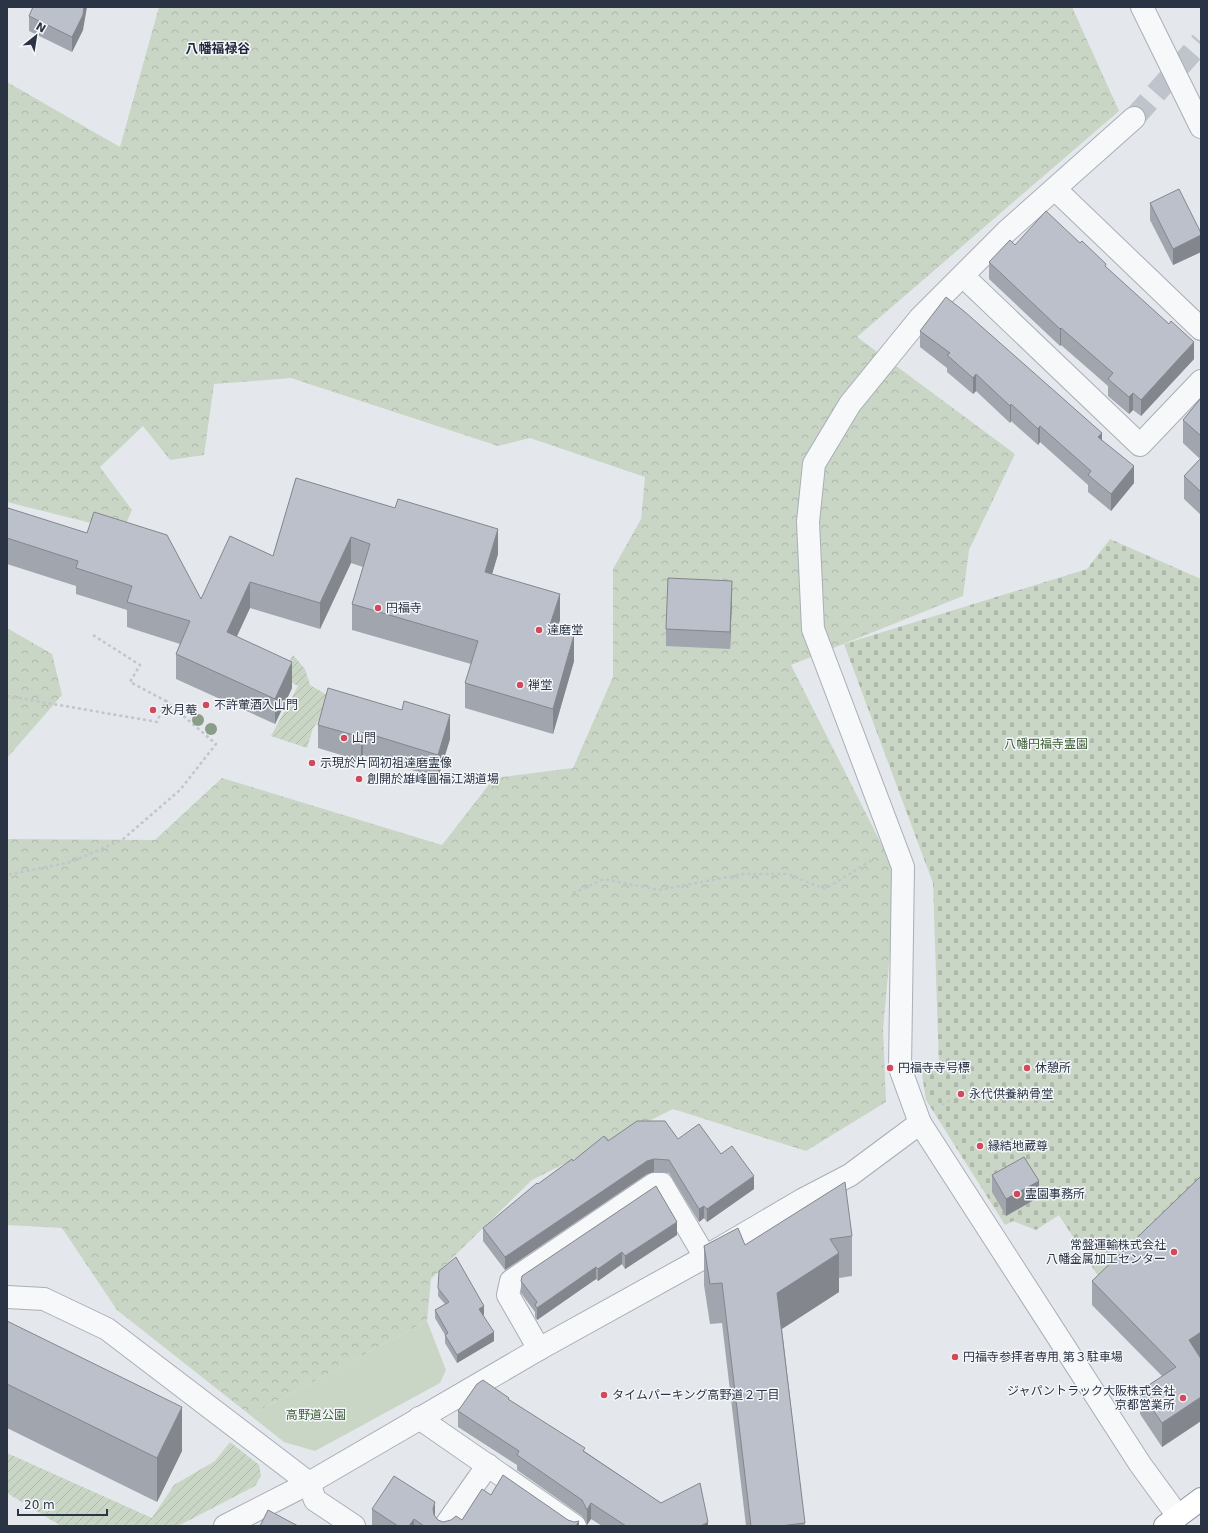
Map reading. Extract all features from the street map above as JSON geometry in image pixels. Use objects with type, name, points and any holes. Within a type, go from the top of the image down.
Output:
[{"type":"highway","points":[[1171,1521],[1201,1499]]},
{"type":"street","points":[[1142,7],[1201,127]]},
{"type":"street","points":[[1134,118],[1007,232],[920,318],[850,404],[814,464],[808,522],[813,629],[903,867],[900,1068],[920,1123],[1140,1464],[1171,1521]]},
{"type":"street","points":[[1055,189],[1201,330]]},
{"type":"street","points":[[963,276],[1140,445],[1201,381]]},
{"type":"street","points":[[225,1526],[309,1483],[539,1349],[705,1257],[802,1200],[850,1175],[920,1123]]},
{"type":"street","points":[[539,1349],[508,1295],[511,1280],[654,1184],[662,1184],[705,1257]]},
{"type":"street","points":[[7,1297],[44,1299],[107,1329],[309,1483],[316,1500],[354,1526]]},
{"type":"street","points":[[419,1418],[575,1526]]},
{"type":"street","points":[[445,1526],[488,1465]]},
{"type":"path","points":[[7,875],[71,862],[122,840],[180,790],[216,744],[166,701],[130,682],[140,665],[93,635]]},
{"type":"path","points":[[7,696],[157,722],[166,701]]},
{"type":"path","points":[[573,893],[604,879],[659,890],[744,874],[788,874],[825,889],[895,846]]},
{"type":"path","points":[[946,1111],[942,1105],[951,1100]]},
{"type":"green space","points":[[159,7],[1072,7],[1119,111],[857,337],[1015,454],[969,550],[963,596],[791,665],[897,875],[883,1029],[886,1102],[806,1151],[673,1109],[532,1180],[431,1279],[427,1321],[250,1415],[117,1310],[62,1228],[7,1225],[7,839],[155,840],[222,778],[442,845],[494,778],[573,768],[613,677],[613,569],[641,519],[645,477],[530,438],[498,446],[291,378],[214,384],[204,455],[170,460],[143,426],[100,467],[132,510],[123,531],[7,502],[7,82],[120,147]]},
{"type":"green space","name":"八幡円福寺霊園","points":[[1110,539],[1201,579],[1201,1189],[1100,1279],[1059,1215],[1036,1230],[1013,1221],[1005,1225],[926,1100],[921,1068],[939,1067],[933,883],[844,644],[1087,569]]},
{"type":"green space","points":[[7,628],[52,654],[62,695],[7,758]]},
{"type":"green space","points":[[293,655],[305,669],[310,685],[334,699],[313,728],[307,748],[271,736],[298,686],[281,677]]},
{"type":"green space","name":"高野道公園","points":[[427,1321],[446,1370],[440,1383],[315,1451],[284,1442],[250,1415]]},
{"type":"green space","points":[[230,1442],[259,1465],[261,1476],[255,1486],[178,1526],[61,1526],[7,1493],[7,1453],[152,1518],[174,1485],[215,1461]]},
{"type":"building","points":[[33,7],[84,7],[83,15],[72,37],[29,16]]},
{"type":"building","points":[[1179,189],[1201,235],[1173,249],[1150,203]]},
{"type":"building","points":[[1046,211],[1080,243],[1082,241],[1106,264],[1105,266],[1169,324],[1171,321],[1194,342],[1141,400],[1133,393],[1129,397],[1108,379],[1113,373],[1061,328],[1060,329],[989,262],[1010,240],[1015,245]]},
{"type":"building","points":[[946,297],[1102,433],[1098,437],[1134,466],[1111,494],[1088,475],[1091,471],[1040,426],[1038,429],[1011,404],[1010,406],[976,374],[973,378],[947,355],[950,353],[920,331]]},
{"type":"building","points":[[1201,398],[1201,436],[1183,420]]},
{"type":"building","points":[[1201,458],[1201,492],[1184,476]]},
{"type":"building","points":[[296,478],[395,508],[398,499],[498,529],[485,572],[560,594],[549,628],[574,635],[553,709],[465,683],[478,641],[352,604],[370,544],[351,537],[320,603],[250,582],[227,632],[292,662],[275,699],[176,654],[190,621],[127,602],[132,586],[76,568],[78,561],[7,538],[8,508],[87,533],[94,512],[167,535],[201,599],[230,536],[273,556]]},
{"type":"building","points":[[668,578],[732,581],[730,632],[666,629]]},
{"type":"building","points":[[328,688],[402,710],[404,701],[450,715],[438,755],[363,732],[361,737],[318,725]]},
{"type":"building","points":[[637,1121],[665,1121],[678,1139],[699,1124],[721,1154],[732,1146],[754,1176],[707,1209],[704,1206],[699,1209],[669,1160],[654,1159],[647,1161],[505,1257],[483,1228],[537,1183],[538,1184],[572,1159],[573,1161],[604,1136],[608,1141]]},
{"type":"building","points":[[1024,1157],[1039,1181],[1006,1199],[992,1175]]},
{"type":"building","name":"常盤運輸株式会社 八幡金属加工センター","points":[[1201,1176],[1201,1332],[1189,1340],[1201,1359],[1201,1397],[1162,1423],[1140,1391],[1176,1367],[1092,1281]]},
{"type":"building","points":[[845,1182],[852,1236],[830,1239],[839,1253],[777,1293],[805,1523],[780,1526],[751,1526],[722,1283],[710,1284],[704,1246],[738,1228],[745,1245]]},
{"type":"building","points":[[656,1186],[677,1222],[625,1256],[622,1252],[598,1269],[596,1267],[537,1308],[535,1305],[537,1302],[521,1281],[522,1276]]},
{"type":"building","points":[[456,1257],[484,1306],[479,1309],[494,1332],[457,1355],[445,1335],[448,1333],[435,1310],[449,1302],[438,1288],[439,1271]]},
{"type":"building","points":[[7,1321],[182,1407],[157,1458],[7,1384]]},
{"type":"building","points":[[483,1380],[509,1398],[508,1399],[585,1448],[583,1451],[661,1503],[700,1483],[708,1522],[701,1526],[626,1526],[591,1503],[587,1510],[582,1500],[517,1455],[519,1451],[458,1411],[477,1384]]},
{"type":"building","points":[[503,1475],[568,1520],[574,1522],[579,1521],[576,1526],[424,1526],[414,1519],[409,1526],[398,1526],[372,1509],[394,1476],[435,1502],[433,1509],[434,1515],[438,1520],[443,1522],[451,1520],[456,1516],[462,1520],[482,1489],[491,1495]]},
{"type":"building","points":[[268,1510],[298,1526],[260,1526]]},
{"type":"tunnel","points":[[1134,118],[1201,42]]},
{"type":"place","name":"円福寺","points":[[378,608]]},
{"type":"place","name":"達磨堂","points":[[539,630]]},
{"type":"place","name":"禅堂","points":[[520,685]]},
{"type":"place","name":"不許葷酒入山門","points":[[206,705]]},
{"type":"place","name":"水月菴","points":[[153,710]]},
{"type":"place","name":"山門","points":[[344,738]]},
{"type":"place","name":"示現於片岡初祖達磨霊像","points":[[312,763]]},
{"type":"place","name":"創開於雄峰圓福江湖道場","points":[[359,779]]},
{"type":"place","name":"円福寺寺号標","points":[[890,1068]]},
{"type":"place","name":"休憩所","points":[[1027,1068]]},
{"type":"place","name":"永代供養納骨堂","points":[[961,1094]]},
{"type":"place","name":"縁結地蔵尊","points":[[980,1146]]},
{"type":"place","name":"霊園事務所","points":[[1017,1194]]},
{"type":"place","name":"常盤運輸株式会社 八幡金属加工センター","points":[[1174,1252]]},
{"type":"place","name":"円福寺参拝者専用 第３駐車場","points":[[955,1357]]},
{"type":"place","name":"タイムパーキング高野道２丁目","points":[[604,1395]]},
{"type":"place","name":"ジャパントラック大阪株式会社 京都営業所","points":[[1183,1398]]},
{"type":"district","name":"八幡福禄谷","points":[[218,48]]}]
